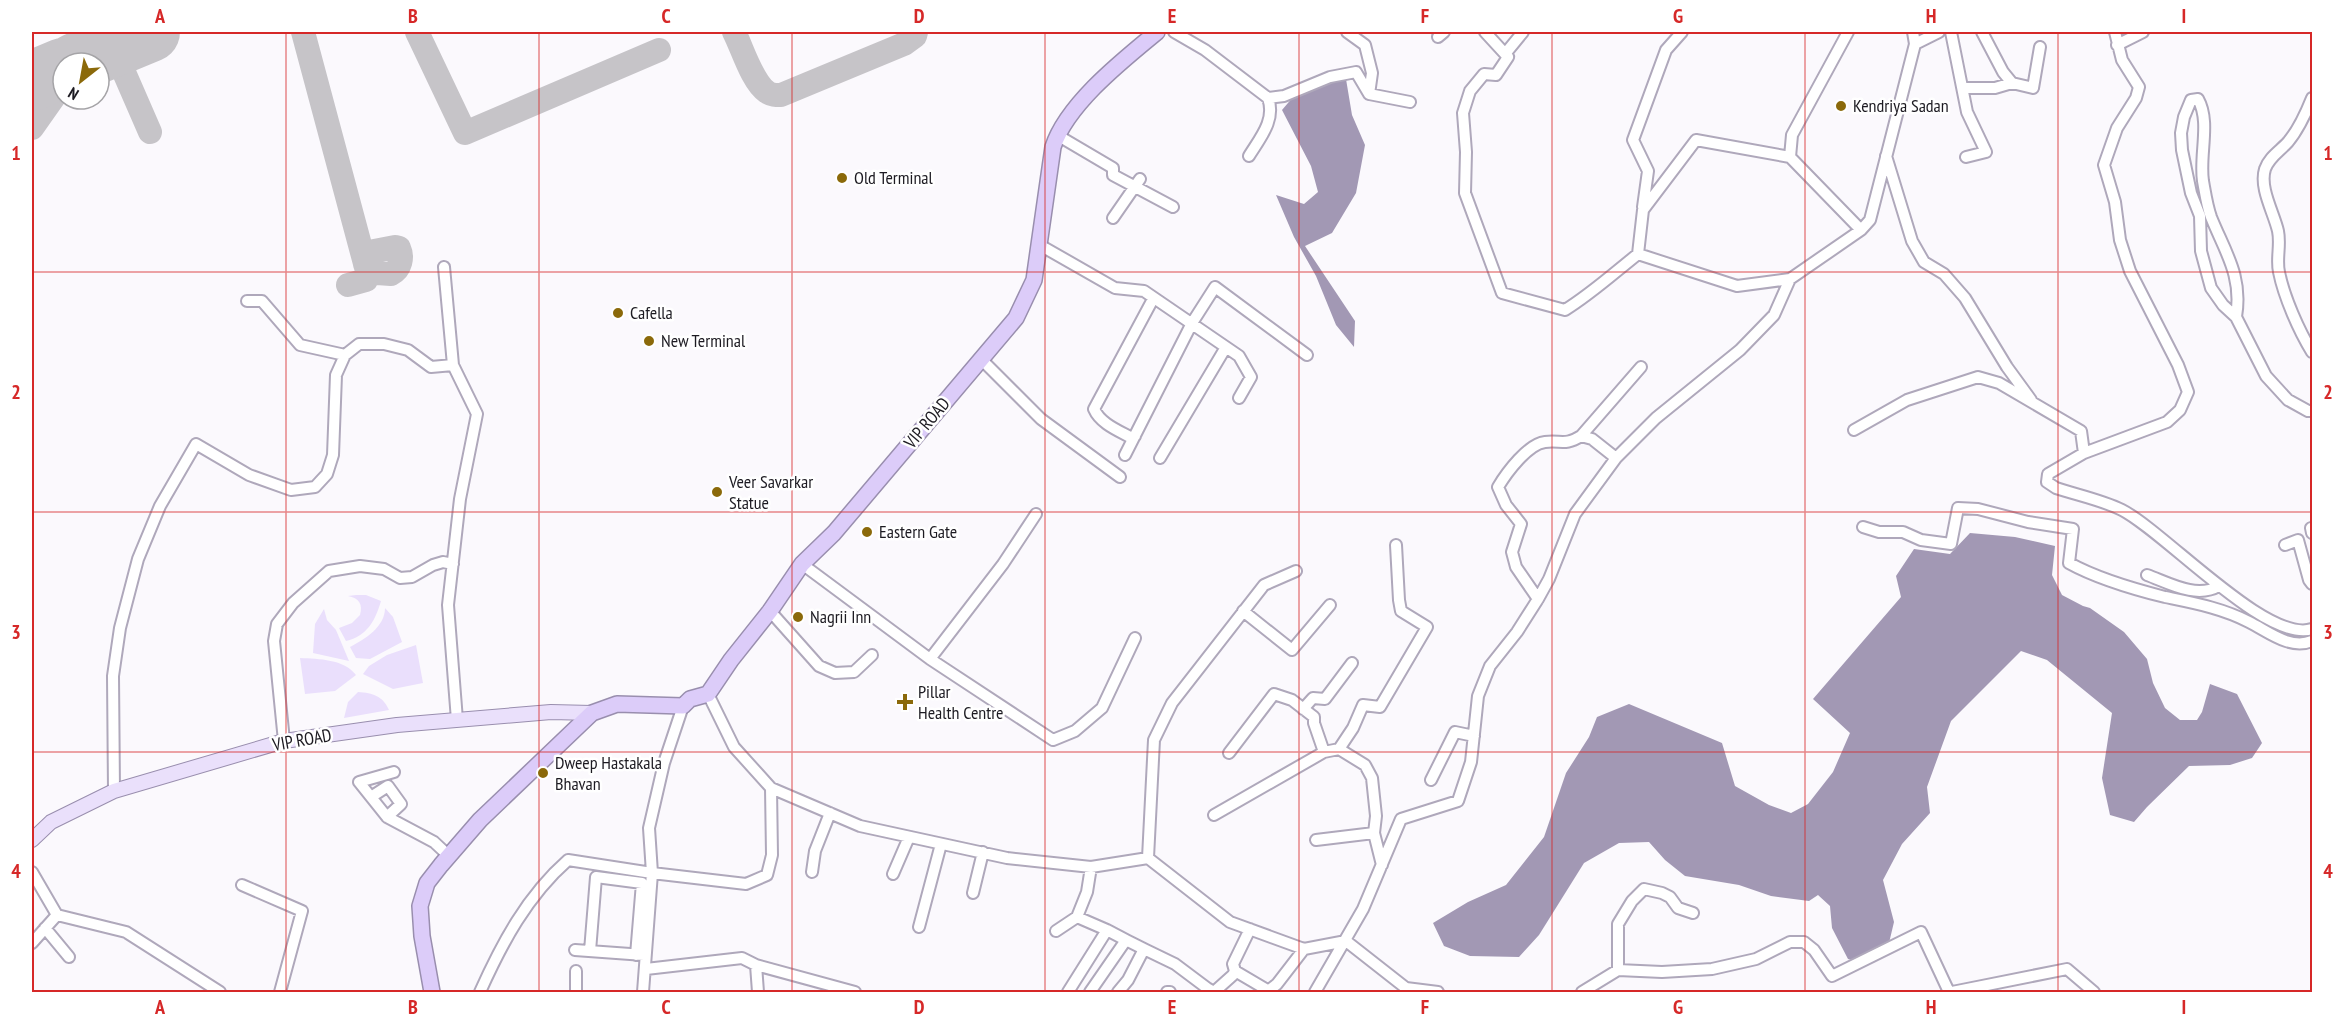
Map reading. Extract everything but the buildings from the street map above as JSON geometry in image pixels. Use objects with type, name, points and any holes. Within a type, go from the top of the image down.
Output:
[{"type":"highway","name":"VIP ROAD","points":[[432,993],[422,936],[420,906],[427,883],[480,820],[592,713],[617,704],[683,706],[690,699],[708,694],[802,564],[834,533],[1016,318],[1034,280],[1053,147],[1057,135],[1076,108],[1116,66],[1157,32]]},
{"type":"main road","name":"VIP ROAD","points":[[32,840],[51,822],[114,791],[284,741],[397,725],[551,712],[592,713]]},
{"type":"street","points":[[1174,32],[1205,50],[1268,98],[1271,107],[1268,125],[1249,156]]},
{"type":"street","points":[[1347,32],[1365,45],[1372,73],[1369,93]]},
{"type":"street","points":[[1485,32],[1508,57],[1496,75],[1484,74],[1470,91],[1463,112],[1466,152],[1465,193],[1502,293],[1565,310],[1586,297],[1638,254],[1648,171],[1633,140],[1666,50],[1682,32]]},
{"type":"street","points":[[1505,54],[1523,32]]},
{"type":"street","points":[[1790,157],[1792,135],[1848,32]]},
{"type":"street","points":[[1638,254],[1737,286],[1790,279],[1861,230],[1870,220],[1915,44],[1913,32]]},
{"type":"street","points":[[1915,44],[1939,32]]},
{"type":"street","points":[[1951,32],[1967,112],[1986,152],[1966,157]]},
{"type":"street","points":[[1982,32],[2002,72],[2012,83]]},
{"type":"street","points":[[2115,32],[2122,60],[2139,87],[2136,98],[2117,128],[2104,165],[2115,202],[2120,240],[2130,271],[2178,365],[2188,392],[2180,410],[2167,422],[2084,453],[2048,474],[2048,482],[2056,488],[2121,510],[2142,524],[2218,586],[2279,625],[2302,632],[2313,629]]},
{"type":"street","points":[[2117,45],[2143,32]]},
{"type":"street","points":[[1963,88],[1995,88],[2012,83],[2032,88],[2040,47]]},
{"type":"street","points":[[1268,98],[1284,96],[1330,77],[1356,72],[1369,93],[1410,102]]},
{"type":"street","points":[[2313,98],[2288,143],[2277,151],[2266,166],[2264,174],[2265,187],[2278,233],[2278,271],[2296,321],[2313,352]]},
{"type":"street","points":[[2236,317],[2240,298],[2230,257],[2205,215],[2191,193],[2181,134],[2184,117],[2191,100],[2198,99],[2203,123],[2202,178],[2205,215],[2201,251],[2211,288],[2223,305],[2236,317],[2266,376],[2288,400],[2308,411],[2313,411]]},
{"type":"street","points":[[1057,135],[1113,168],[1113,175],[1138,183],[1173,207]]},
{"type":"street","points":[[1643,210],[1696,140],[1790,157],[1861,230]]},
{"type":"street","points":[[1886,156],[1912,241],[1924,262],[1944,274],[1965,298],[2007,367],[2031,400]]},
{"type":"street","points":[[1113,218],[1138,183]]},
{"type":"street","points":[[1038,244],[1115,288],[1144,291],[1239,356],[1251,377],[1239,398]]},
{"type":"street","points":[[444,267],[453,365],[477,414],[460,499],[448,604],[457,720]]},
{"type":"street","points":[[1320,990],[1363,909],[1401,819],[1458,801],[1471,762],[1478,696],[1490,666],[1517,632],[1549,579],[1575,514],[1616,458],[1656,418],[1740,351],[1774,315],[1790,279]]},
{"type":"street","points":[[1125,455],[1192,323],[1215,287],[1307,355]]},
{"type":"street","points":[[1135,436],[1130,437],[1109,425],[1097,416],[1094,409],[1153,299]]},
{"type":"street","points":[[247,301],[262,301],[300,345],[345,355]]},
{"type":"street","points":[[114,791],[113,676],[120,628],[138,559],[160,506],[196,444],[249,475],[291,490],[315,487],[327,474],[333,455],[336,375],[345,355],[359,344],[384,344],[408,350],[431,366],[453,365]]},
{"type":"street","points":[[1161,458],[1226,347]]},
{"type":"street","points":[[981,359],[1041,419],[1120,477]]},
{"type":"street","points":[[1538,598],[1516,567],[1512,552],[1521,524],[1506,505],[1498,487],[1506,473],[1535,444],[1548,441],[1558,443],[1573,441],[1581,436],[1641,367]]},
{"type":"street","points":[[1854,430],[1907,400],[1978,377],[1999,383],[2081,431],[2084,453]]},
{"type":"street","points":[[1581,436],[1592,440],[1616,458]]},
{"type":"street","points":[[1863,528],[1879,532],[1903,532],[1921,540],[1951,544],[1958,508],[1978,509],[2028,522],[2073,529],[2069,563],[2079,568],[2114,582],[2210,606],[2246,620],[2292,644],[2306,644],[2313,641]]},
{"type":"street","points":[[930,659],[1003,564],[1036,514]]},
{"type":"street","points":[[2285,544],[2298,540],[2309,580],[2313,584]]},
{"type":"street","points":[[1339,749],[1353,728],[1363,705],[1380,707],[1427,627],[1401,611],[1396,545]]},
{"type":"street","points":[[284,741],[273,641],[277,624],[293,603],[329,571],[360,566],[384,569],[400,578],[412,577],[442,562],[453,564]]},
{"type":"street","points":[[802,564],[930,659],[1053,740],[1076,731],[1102,708],[1135,638]]},
{"type":"street","points":[[1149,858],[1154,740],[1172,703],[1264,585],[1296,572]]},
{"type":"street","points":[[2147,575],[2194,591],[2210,591],[2218,586]]},
{"type":"street","points":[[1244,611],[1293,650],[1330,605]]},
{"type":"street","points":[[770,611],[819,666],[835,673],[854,672],[872,655]]},
{"type":"street","points":[[1303,709],[1313,698],[1326,699],[1352,663]]},
{"type":"street","points":[[708,694],[734,747],[771,788],[860,826],[1007,858],[1091,867],[1149,858],[1230,922],[1304,949],[1346,941]]},
{"type":"street","points":[[1229,753],[1274,694],[1292,700],[1314,717],[1324,752]]},
{"type":"street","points":[[642,955],[652,873],[649,828],[664,763],[683,706]]},
{"type":"street","points":[[1431,780],[1455,732],[1474,736]]},
{"type":"street","points":[[1214,815],[1324,752],[1339,749],[1365,765],[1372,778],[1376,816],[1374,833],[1382,865]]},
{"type":"street","points":[[394,772],[359,782],[387,817],[434,842],[449,856]]},
{"type":"street","points":[[371,797],[388,786],[401,804],[387,817]]},
{"type":"street","points":[[480,993],[497,953],[520,915],[547,878],[568,860],[746,884],[767,875],[772,855],[771,788]]},
{"type":"street","points":[[812,872],[815,851],[830,813]]},
{"type":"street","points":[[1316,840],[1374,833]]},
{"type":"street","points":[[893,874],[909,837]]},
{"type":"street","points":[[919,927],[941,844]]},
{"type":"street","points":[[973,893],[983,852]]},
{"type":"street","points":[[1056,932],[1077,917],[1087,891],[1091,867]]},
{"type":"street","points":[[32,872],[57,915],[126,932],[220,993]]},
{"type":"street","points":[[590,951],[596,877],[642,883],[642,955],[646,969],[643,993]]},
{"type":"street","points":[[242,885],[302,911],[280,993]]},
{"type":"street","points":[[1618,970],[1618,924],[1632,901],[1644,889],[1662,892],[1670,897],[1678,908],[1693,913]]},
{"type":"street","points":[[32,943],[57,915]]},
{"type":"street","points":[[1077,917],[1175,964],[1204,990],[1214,992],[1233,975],[1235,970]]},
{"type":"street","points":[[45,928],[69,957]]},
{"type":"street","points":[[1250,929],[1233,964],[1235,970],[1268,992],[1304,949]]},
{"type":"street","points":[[1068,993],[1107,930]]},
{"type":"street","points":[[1582,993],[1618,970],[1662,972],[1712,969],[1756,958],[1790,942],[1804,942],[1814,950],[1832,976],[1921,932],[1950,993],[2067,969],[2094,993]]},
{"type":"street","points":[[1090,993],[1126,940]]},
{"type":"street","points":[[1346,941],[1403,989],[1438,993]]},
{"type":"street","points":[[1118,993],[1128,980],[1144,949]]},
{"type":"street","points":[[576,950],[642,955]]},
{"type":"street","points":[[646,969],[742,958],[756,965],[855,993]]},
{"type":"street","points":[[756,965],[758,993]]},
{"type":"street","points":[[576,971],[576,993]]},
{"type":"shaded area","points":[[1346,79],[1352,115],[1365,145],[1356,193],[1332,233],[1305,246],[1355,321],[1354,347],[1336,325],[1316,276],[1294,237],[1276,195],[1304,204],[1318,192],[1311,166],[1282,110],[1305,83]]},
{"type":"shaded area","points":[[1970,533],[2015,537],[2055,546],[2052,575],[2062,595],[2090,608],[2124,632],[2147,659],[2153,683],[2165,708],[2180,720],[2197,720],[2202,712],[2210,684],[2237,694],[2262,743],[2252,758],[2230,765],[2189,766],[2134,822],[2110,815],[2102,778],[2112,713],[2047,660],[2021,651],[1951,721],[1927,787],[1930,813],[1902,844],[1883,880],[1894,922],[1889,943],[1856,961],[1848,959],[1832,928],[1830,906],[1818,895],[1809,901],[1771,896],[1739,885],[1685,876],[1665,860],[1649,842],[1619,843],[1584,863],[1539,935],[1519,957],[1470,956],[1444,946],[1433,923],[1468,902],[1506,885],[1544,837],[1566,773],[1589,737],[1597,717],[1629,704],[1722,743],[1735,786],[1769,805],[1791,813],[1808,804],[1833,772],[1850,733],[1813,699],[1901,597],[1896,576],[1914,549],[1950,554]]},
{"type":"shaded area","points":[[366,595],[381,601],[369,627],[353,639],[346,641],[339,628],[352,623],[360,615],[359,602],[348,596]]},
{"type":"shaded area","points":[[385,608],[393,617],[402,642],[370,659],[356,658],[350,647],[378,627]]},
{"type":"shaded area","points":[[324,609],[327,620],[336,630],[349,661],[313,653],[315,624]]},
{"type":"shaded area","points":[[416,645],[423,683],[393,689],[363,674],[369,666],[387,655]]},
{"type":"shaded area","points":[[300,658],[338,663],[356,675],[335,691],[305,694]]},
{"type":"shaded area","points":[[358,692],[377,696],[384,701],[389,710],[344,718],[348,702]]},
{"type":"taxiway","points":[[303,32],[367,271],[366,280],[348,285]]},
{"type":"taxiway","points":[[417,32],[465,133],[659,50]]},
{"type":"taxiway","points":[[734,32],[757,81],[774,95],[781,95],[904,44],[915,36],[916,32]]},
{"type":"taxiway","points":[[113,47],[150,132]]},
{"type":"taxiway","points":[[32,128],[51,101]]},
{"type":"taxiway","points":[[361,248],[369,252],[395,247],[400,251],[399,266],[391,274],[377,273],[365,264]]},
{"type":"runway","points":[[104,51],[150,32]]},
{"type":"runway","points":[[32,81],[51,73]]},
{"type":"place","name":"Kendriya Sadan","points":[[1841,106]]},
{"type":"place","name":"Old Terminal","points":[[842,178]]},
{"type":"place","name":"Cafella","points":[[618,313]]},
{"type":"place","name":"New Terminal","points":[[649,341]]},
{"type":"place","name":"Veer Savarkar Statue","points":[[717,492]]},
{"type":"place","name":"Eastern Gate","points":[[867,532]]},
{"type":"place","name":"Nagrii Inn","points":[[798,617]]},
{"type":"place","name":"Pillar Health Centre","points":[[905,702]]},
{"type":"place","name":"Dweep Hastakala Bhavan","points":[[543,773]]}]
